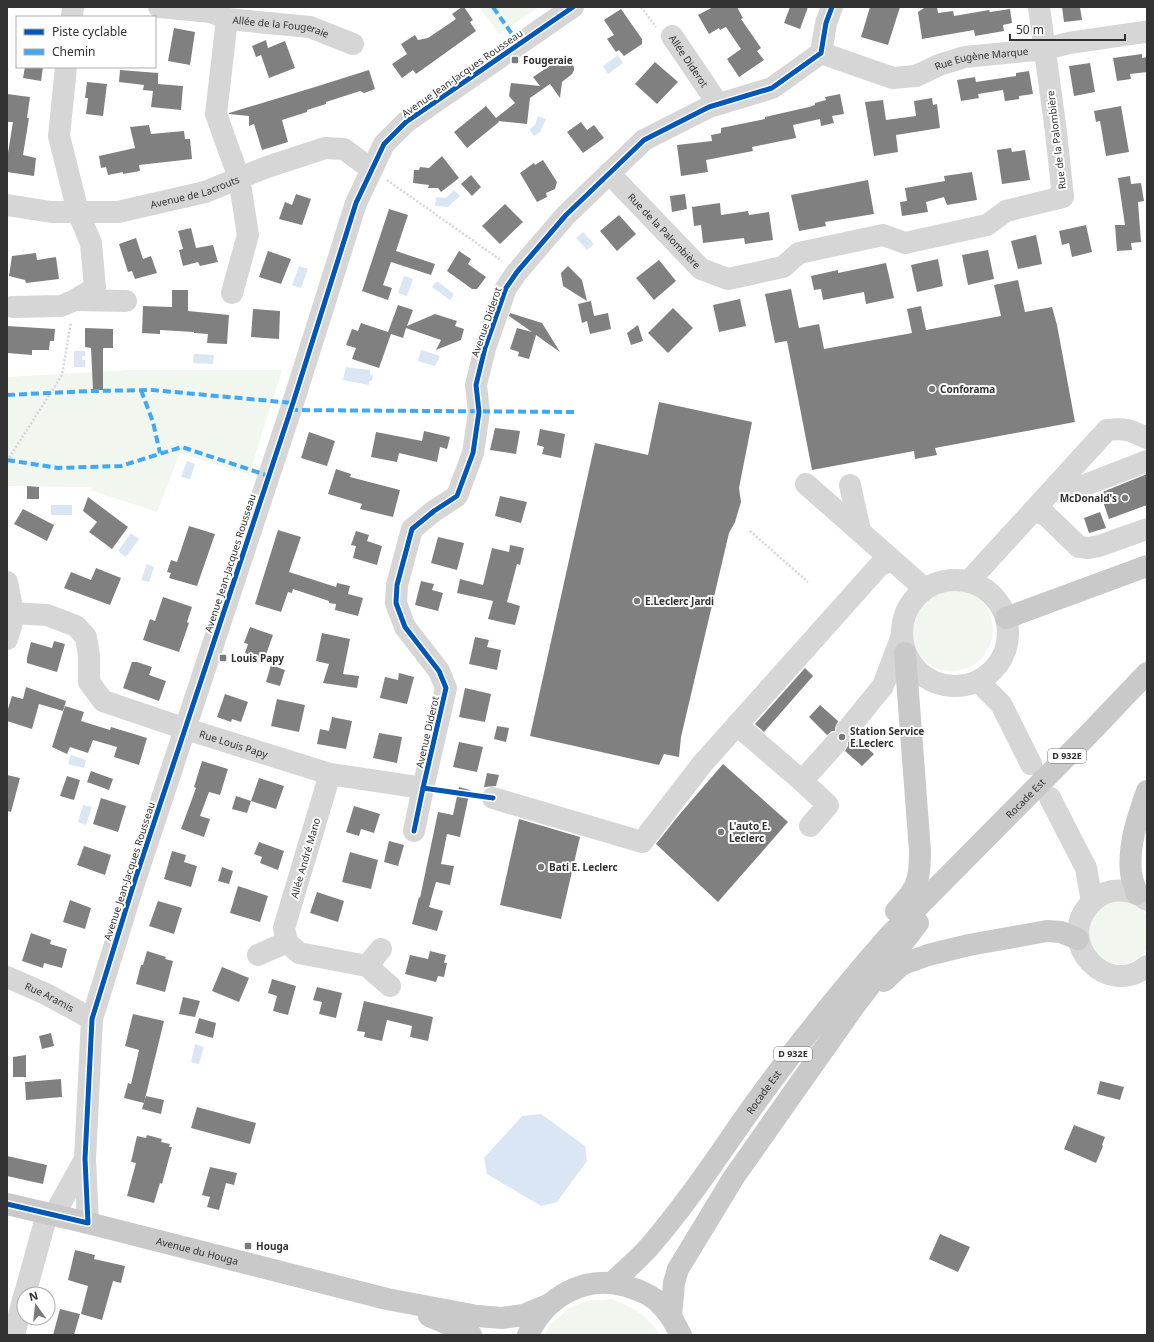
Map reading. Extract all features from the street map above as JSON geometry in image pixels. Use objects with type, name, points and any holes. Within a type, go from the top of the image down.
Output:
[{"type":"main road","points":[[1006,618],[1147,566]]},
{"type":"main road","points":[[756,1102],[793,1040],[832,988],[909,896],[916,885],[920,867],[920,851],[903,645]]},
{"type":"main road","name":"Rocade Est","points":[[613,1282],[649,1248],[679,1212],[756,1102],[865,963],[888,937],[1087,736],[1147,673]]},
{"type":"main road","points":[[1144,897],[1132,874],[1131,851],[1137,821],[1147,791]]},
{"type":"main road","name":"Rocade Est","points":[[671,1316],[674,1283],[678,1269],[734,1177],[854,1006],[986,838]]},
{"type":"main road","points":[[734,1177],[768,1138],[857,1014],[889,975],[900,966],[928,955],[969,944],[1047,931],[1061,932],[1078,939]]},
{"type":"main road","name":"Avenue du Houga","points":[[7,1204],[88,1223],[387,1299],[477,1316],[502,1318],[524,1315],[548,1305]]},
{"type":"main road","points":[[528,1335],[537,1318],[548,1305],[563,1294],[580,1286],[613,1282],[637,1289],[656,1300],[671,1316],[681,1335]]},
{"type":"main road","name":"Avenue du Houga","points":[[387,1299],[471,1335]]},
{"type":"street","points":[[159,7],[211,12],[227,19]]},
{"type":"street","name":"Avenue Jean-Jacques Rousseau","points":[[88,1223],[85,1159],[92,1019],[134,883],[308,357],[356,203],[384,144],[406,122],[573,7]]},
{"type":"street","points":[[821,53],[826,23],[832,7]]},
{"type":"street","points":[[1039,7],[1045,49]]},
{"type":"street","name":"Allée de la Fougeraie","points":[[232,293],[248,234],[239,178],[216,114],[227,19],[310,27],[353,44]]},
{"type":"street","name":"Rue Eugène Marque","points":[[821,53],[893,78],[916,76],[939,65],[965,57],[1045,49],[1069,43],[1147,32]]},
{"type":"street","name":"Allée Diderot","points":[[672,36],[718,104]]},
{"type":"street","name":"Rue de la Palombière","points":[[609,173],[701,270],[728,279],[784,267],[799,253],[883,235],[905,243],[987,225],[1006,211],[1063,197],[1045,49]]},
{"type":"street","name":"Avenue Diderot","points":[[423,788],[446,688],[438,671],[405,627],[396,603],[397,585],[412,529],[434,511],[457,496],[473,453],[478,412],[476,385],[485,348],[506,288],[517,272],[566,215],[644,140],[709,107],[772,88],[821,53]]},
{"type":"street","points":[[12,307],[61,306],[75,300],[95,288],[91,243],[78,212],[59,136],[66,68]]},
{"type":"street","name":"Avenue de Lacrouts","points":[[7,205],[51,212],[118,212],[205,192],[266,167],[324,148],[344,149],[371,169]]},
{"type":"street","points":[[75,300],[126,301]]},
{"type":"street","points":[[969,581],[1107,430],[1130,430],[1147,438]]},
{"type":"street","points":[[1057,485],[1066,489],[1076,489],[1147,461]]},
{"type":"street","points":[[806,484],[925,589]]},
{"type":"street","points":[[850,485],[860,532]]},
{"type":"street","points":[[1033,511],[1046,515],[1079,547],[1088,548],[1099,546],[1147,529]]},
{"type":"street","points":[[1123,537],[1140,521],[1147,517]]},
{"type":"street","points":[[494,798],[642,842],[736,725],[880,565],[892,560]]},
{"type":"street","points":[[946,580],[969,581],[985,589],[998,601],[1006,618],[1008,630],[1007,643],[1003,656],[988,675],[978,681],[964,685],[949,686],[922,676],[912,665],[903,645],[902,624],[906,610],[914,598],[925,589],[935,583],[946,580]]},
{"type":"street","points":[[7,582],[10,612],[13,619],[7,639]]},
{"type":"street","name":"Rue Louis Papy","points":[[10,612],[47,614],[76,626],[86,636],[89,656],[89,682],[103,702],[330,774],[423,788]]},
{"type":"street","points":[[802,781],[842,737],[883,686],[903,645]]},
{"type":"street","points":[[996,666],[1001,704]]},
{"type":"street","points":[[978,681],[1001,704],[1032,764]]},
{"type":"street","points":[[736,725],[828,805],[810,826]]},
{"type":"street","name":"Allée André Mano","points":[[287,942],[284,928],[330,774]]},
{"type":"street","points":[[414,831],[423,788]]},
{"type":"street","points":[[1050,798],[1086,868],[1092,902]]},
{"type":"street","points":[[1086,868],[1112,892]]},
{"type":"street","points":[[1144,897],[1129,891],[1112,892],[1098,897],[1085,910],[1080,918],[1078,939],[1086,959],[1103,972],[1114,975],[1125,975],[1136,973],[1147,966]]},
{"type":"street","points":[[258,955],[287,942],[299,953],[367,966],[390,986]]},
{"type":"street","points":[[367,966],[381,949]]},
{"type":"street","name":"Rue Aramis","points":[[7,978],[46,994],[92,1019]]},
{"type":"street","name":"Avenue Jean-Jacques Rousseau","points":[[27,1286],[50,1215],[85,1159]]},
{"type":"path","points":[[371,169],[517,272]]},
{"type":"path","points":[[7,461],[62,375],[75,300]]},
{"type":"path","points":[[750,531],[808,582]]},
{"type":"shaded area","points":[[479,7],[539,7],[499,34]]},
{"type":"shaded area","points":[[130,370],[282,370],[249,475],[180,453],[157,512],[90,490],[92,487],[7,486],[7,377]]},
{"type":"shaded area","points":[[952,589],[968,592],[981,601],[990,614],[993,630],[990,646],[981,659],[968,668],[952,671],[936,668],[923,659],[914,646],[911,630],[914,614],[923,601],[936,592]]},
{"type":"shaded area","points":[[1119,899],[1139,906],[1146,914],[1147,948],[1144,953],[1135,960],[1125,964],[1114,964],[1104,961],[1089,946],[1087,924],[1098,906]]},
{"type":"shaded area","points":[[612,1299],[645,1317],[660,1335],[545,1335],[549,1326],[568,1309],[586,1301]]},
{"type":"water","points":[[618,55],[623,63],[608,74],[603,66]]},
{"type":"water","points":[[538,116],[546,119],[540,132],[534,136],[530,130],[535,125]]},
{"type":"water","points":[[454,190],[460,196],[448,207],[435,206],[436,197],[446,198]]},
{"type":"water","points":[[583,232],[594,244],[587,250],[576,238]]},
{"type":"water","points":[[299,266],[308,269],[301,288],[292,285]]},
{"type":"water","points":[[404,276],[413,279],[407,296],[398,293]]},
{"type":"water","points":[[437,281],[454,294],[450,300],[432,287]]},
{"type":"water","points":[[421,350],[440,356],[435,366],[418,361]]},
{"type":"water","points":[[74,351],[85,351],[85,356],[82,356],[82,360],[85,360],[85,367],[74,367]]},
{"type":"water","points":[[194,354],[214,355],[213,364],[193,363]]},
{"type":"water","points":[[346,367],[370,370],[370,374],[373,376],[372,380],[369,382],[369,385],[343,380]]},
{"type":"water","points":[[187,461],[195,464],[190,479],[181,477]]},
{"type":"water","points":[[51,505],[72,505],[72,515],[51,515]]},
{"type":"water","points":[[131,533],[139,539],[126,557],[118,551]]},
{"type":"water","points":[[147,564],[154,567],[149,582],[141,580]]},
{"type":"water","points":[[71,755],[86,760],[84,768],[68,764]]},
{"type":"water","points":[[83,805],[92,807],[86,825],[78,822]]},
{"type":"water","points":[[195,1044],[204,1047],[199,1064],[191,1062]]},
{"type":"water","points":[[541,1114],[585,1146],[587,1161],[557,1202],[541,1206],[487,1174],[484,1158],[522,1116]]},
{"type":"building","points":[[464,7],[473,20],[470,22],[476,31],[416,74],[413,70],[402,78],[392,64],[407,54],[401,44],[415,35],[418,40],[428,38],[456,19],[452,14]]},
{"type":"building","points":[[713,7],[737,7],[743,18],[741,19],[761,48],[757,51],[764,60],[739,77],[727,59],[741,49],[726,27],[720,30],[719,28],[709,34],[698,15]]},
{"type":"building","points":[[790,7],[808,7],[800,29],[784,23]]},
{"type":"building","points":[[870,7],[900,7],[888,45],[861,37]]},
{"type":"building","points":[[937,7],[938,13],[953,11],[954,16],[989,10],[990,12],[1010,9],[1012,23],[1003,25],[1004,31],[975,36],[974,30],[922,39],[918,12],[924,8]]},
{"type":"building","points":[[1062,7],[1080,7],[1082,20],[1064,22]]},
{"type":"building","points":[[621,9],[642,39],[642,44],[624,56],[619,50],[616,52],[607,39],[614,35],[604,20]]},
{"type":"building","points":[[174,28],[195,32],[190,65],[168,61]]},
{"type":"building","points":[[266,40],[268,48],[285,41],[295,68],[269,78],[261,55],[256,57],[252,46]]},
{"type":"building","points":[[1142,54],[1142,58],[1147,57],[1147,72],[1130,74],[1131,79],[1117,81],[1113,58]]},
{"type":"building","points":[[566,55],[574,67],[574,70],[572,74],[562,82],[560,98],[550,84],[530,98],[527,124],[498,121],[499,122],[467,148],[454,132],[486,106],[496,118],[515,103],[509,96],[511,83],[540,86],[533,77]]},
{"type":"building","points":[[655,62],[678,82],[657,104],[635,84]]},
{"type":"building","points":[[1090,63],[1095,92],[1074,96],[1069,66]]},
{"type":"building","points":[[25,68],[43,68],[41,81],[23,78]]},
{"type":"building","points":[[120,70],[158,73],[158,84],[183,86],[181,110],[151,107],[153,91],[143,90],[144,85],[119,82]]},
{"type":"building","points":[[369,70],[375,89],[364,93],[360,91],[326,102],[326,104],[307,110],[307,112],[282,120],[288,142],[262,150],[254,124],[249,126],[249,116],[229,114],[229,113]]},
{"type":"building","points":[[1029,71],[1033,94],[1019,96],[1019,99],[1005,101],[1003,90],[978,94],[979,98],[961,101],[957,80],[975,77],[976,82],[1016,76],[1016,73]]},
{"type":"building","points":[[87,82],[107,84],[103,116],[86,114],[88,98],[85,98]]},
{"type":"building","points":[[7,94],[30,97],[27,118],[29,118],[23,155],[36,158],[34,176],[7,172],[7,153],[13,122],[7,122]]},
{"type":"building","points":[[840,94],[844,114],[832,116],[834,123],[821,126],[820,119],[793,125],[796,138],[752,147],[753,151],[706,160],[708,172],[681,176],[677,145],[712,141],[711,135],[721,133],[721,128],[765,119],[765,117],[809,107],[815,105],[815,103],[826,100],[825,97]]},
{"type":"building","points":[[932,98],[933,105],[937,104],[940,128],[896,135],[898,152],[874,156],[865,102],[883,100],[886,120],[916,116],[914,101]]},
{"type":"building","points":[[1121,106],[1129,152],[1106,156],[1100,121],[1096,122],[1094,111]]},
{"type":"building","points":[[581,122],[587,130],[594,125],[604,138],[583,153],[567,132]]},
{"type":"building","points":[[149,125],[151,134],[184,131],[185,139],[190,139],[192,159],[139,165],[140,171],[108,175],[106,167],[101,168],[99,156],[135,148],[130,127]]},
{"type":"building","points":[[1011,148],[1012,152],[1025,150],[1030,180],[1002,184],[997,150]]},
{"type":"building","points":[[442,156],[459,178],[441,192],[438,188],[428,188],[429,185],[413,183],[414,170],[419,170],[420,167],[429,168]]},
{"type":"building","points":[[543,160],[557,182],[555,189],[546,193],[547,197],[537,202],[520,173],[534,163],[535,165]]},
{"type":"building","points":[[972,172],[977,200],[947,205],[944,197],[926,202],[928,212],[902,216],[900,202],[907,201],[905,188],[945,181],[944,176]]},
{"type":"building","points":[[471,175],[481,187],[472,196],[461,184]]},
{"type":"building","points":[[1130,176],[1131,184],[1141,183],[1144,201],[1138,202],[1141,242],[1131,243],[1132,250],[1117,251],[1115,225],[1125,225],[1118,178]]},
{"type":"building","points":[[868,180],[874,214],[825,222],[826,226],[799,231],[791,195]]},
{"type":"building","points":[[296,194],[311,199],[302,225],[279,219],[285,202],[292,205]]},
{"type":"building","points":[[685,194],[687,209],[672,212],[670,196]]},
{"type":"building","points":[[720,203],[721,215],[748,211],[749,215],[769,212],[773,240],[745,244],[744,238],[703,243],[701,225],[694,226],[692,207]]},
{"type":"building","points":[[505,204],[523,222],[500,244],[482,226]]},
{"type":"building","points":[[389,209],[408,215],[396,251],[435,264],[431,275],[391,262],[383,285],[392,288],[388,300],[362,291]]},
{"type":"building","points":[[619,215],[636,234],[617,251],[600,231]]},
{"type":"building","points":[[1086,225],[1092,252],[1072,257],[1069,243],[1062,245],[1059,231]]},
{"type":"building","points":[[191,228],[196,248],[213,245],[218,262],[200,266],[198,262],[183,266],[179,250],[183,249],[178,231]]},
{"type":"building","points":[[1036,235],[1042,264],[1018,269],[1011,241]]},
{"type":"building","points":[[136,238],[143,259],[151,256],[157,273],[135,279],[132,271],[128,272],[119,244]]},
{"type":"building","points":[[988,250],[994,279],[968,285],[962,255]]},
{"type":"building","points":[[268,251],[291,259],[281,284],[259,277]]},
{"type":"building","points":[[459,251],[471,259],[468,264],[486,277],[477,289],[472,289],[447,271]]},
{"type":"building","points":[[36,253],[37,260],[56,257],[59,279],[26,283],[25,280],[9,276],[12,256]]},
{"type":"building","points":[[938,259],[943,286],[917,292],[911,265]]},
{"type":"building","points":[[659,260],[676,281],[654,300],[636,278]]},
{"type":"building","points":[[886,263],[894,298],[866,304],[864,292],[823,300],[821,289],[814,290],[811,276],[838,270],[838,273]]},
{"type":"building","points":[[568,266],[582,280],[587,301],[563,286],[561,273]]},
{"type":"building","name":"Conforama","points":[[1018,280],[1025,312],[1052,307],[1057,325],[1075,422],[935,448],[937,455],[915,459],[914,451],[812,470],[787,341],[775,343],[765,294],[791,289],[799,328],[819,324],[824,349],[912,333],[907,309],[921,306],[926,330],[1001,316],[994,285]]},
{"type":"building","points":[[172,290],[188,290],[188,311],[229,315],[227,344],[207,343],[208,334],[194,332],[160,330],[160,334],[142,333],[143,306],[172,307]]},
{"type":"building","points":[[740,299],[746,326],[719,332],[713,305]]},
{"type":"building","points":[[591,301],[594,316],[608,313],[611,329],[590,334],[587,321],[582,323],[578,304]]},
{"type":"building","points":[[398,305],[413,310],[407,326],[435,314],[457,321],[455,326],[464,329],[461,340],[436,350],[441,340],[406,328],[403,338],[391,334],[379,368],[352,359],[356,348],[346,345],[352,329],[358,331],[361,323],[388,332]]},
{"type":"building","points":[[673,308],[693,328],[668,353],[648,333]]},
{"type":"building","points":[[253,309],[280,311],[279,339],[251,337]]},
{"type":"building","points":[[510,313],[542,323],[560,352],[536,335],[529,359],[518,356],[519,352],[510,349],[517,328],[532,332],[509,316]]},
{"type":"building","points":[[638,325],[643,341],[631,345],[627,333]]},
{"type":"building","points":[[7,326],[55,329],[54,341],[50,341],[49,350],[32,350],[32,355],[7,353]]},
{"type":"building","points":[[85,328],[113,329],[113,348],[103,348],[103,390],[93,390],[91,348],[85,347]]},
{"type":"building","name":"E.Leclerc Jardi","points":[[659,402],[752,422],[739,488],[741,502],[735,522],[729,533],[681,737],[679,757],[664,754],[659,765],[530,736],[595,443],[648,455]]},
{"type":"building","points":[[495,428],[520,431],[516,454],[490,450]]},
{"type":"building","points":[[540,429],[565,434],[561,458],[542,454],[544,447],[537,445]]},
{"type":"building","points":[[424,431],[450,437],[447,449],[440,447],[437,462],[399,453],[397,462],[371,457],[376,432],[422,441]]},
{"type":"building","points":[[309,432],[335,441],[327,466],[301,458]]},
{"type":"building","points":[[336,469],[351,474],[350,477],[400,490],[393,517],[360,509],[362,504],[328,494]]},
{"type":"building","name":"McDonald's","points":[[1147,474],[1147,505],[1109,519],[1100,493]]},
{"type":"building","points":[[27,486],[39,487],[39,499],[27,499]]},
{"type":"building","points":[[500,496],[527,502],[521,523],[495,516]]},
{"type":"building","points":[[88,497],[128,527],[112,549],[89,532],[97,522],[83,511]]},
{"type":"building","points":[[23,509],[54,525],[47,541],[14,524]]},
{"type":"building","points":[[1100,512],[1106,528],[1089,533],[1084,518]]},
{"type":"building","points":[[189,526],[215,534],[197,586],[169,578],[171,573],[167,572],[171,560],[177,562]]},
{"type":"building","points":[[278,530],[301,537],[289,572],[336,587],[337,583],[350,586],[348,594],[363,598],[358,616],[335,610],[336,604],[329,603],[329,601],[293,589],[292,593],[288,592],[281,612],[255,604]]},
{"type":"building","points":[[356,531],[369,535],[367,541],[382,546],[377,565],[353,558],[356,546],[351,545]]},
{"type":"building","points":[[438,537],[464,543],[457,570],[431,563]]},
{"type":"building","points":[[510,545],[524,548],[520,565],[517,564],[507,602],[520,606],[515,625],[488,619],[493,601],[457,593],[460,579],[483,585],[492,548],[509,552]]},
{"type":"building","points":[[96,568],[121,578],[110,605],[64,588],[71,572],[91,580]]},
{"type":"building","points":[[421,581],[434,584],[432,590],[443,593],[438,611],[415,605]]},
{"type":"building","points":[[163,597],[192,607],[187,622],[189,623],[179,652],[143,640],[150,619],[155,621]]},
{"type":"building","points":[[250,627],[273,635],[264,660],[245,653],[248,644],[244,643]]},
{"type":"building","points":[[322,633],[350,639],[343,674],[359,676],[357,688],[323,683],[329,664],[316,661]]},
{"type":"building","points":[[475,637],[489,640],[487,647],[501,650],[497,670],[469,664]]},
{"type":"building","points":[[54,641],[65,644],[57,672],[27,663],[31,642],[52,648]]},
{"type":"building","points":[[132,662],[137,662],[152,667],[149,675],[166,681],[159,701],[123,688]]},
{"type":"building","points":[[271,665],[285,670],[280,686],[266,682]]},
{"type":"building","points":[[805,668],[813,676],[764,732],[755,724]]},
{"type":"building","points":[[399,673],[414,677],[407,704],[380,698],[385,677],[398,680]]},
{"type":"building","points":[[26,687],[66,701],[63,711],[39,704],[32,729],[7,721],[7,712],[12,696],[23,699]]},
{"type":"building","points":[[465,688],[491,694],[485,722],[459,717]]},
{"type":"building","points":[[225,694],[248,702],[241,722],[232,719],[231,722],[217,717]]},
{"type":"building","points":[[277,699],[305,705],[299,732],[271,726]]},
{"type":"building","points":[[820,705],[838,721],[835,731],[832,731],[827,735],[809,717]]},
{"type":"building","points":[[65,706],[84,712],[81,721],[110,730],[111,727],[147,738],[139,765],[114,757],[117,747],[93,740],[88,753],[70,747],[67,754],[52,747]]},
{"type":"building","points":[[332,717],[352,721],[346,749],[317,744],[320,729],[329,731]]},
{"type":"building","points":[[497,726],[509,728],[506,742],[494,739]]},
{"type":"building","points":[[379,733],[402,737],[397,763],[373,758]]},
{"type":"building","points":[[856,738],[874,754],[862,766],[845,751],[848,746],[848,742],[852,742]]},
{"type":"building","points":[[459,742],[483,747],[477,772],[453,767]]},
{"type":"building","points":[[202,761],[228,769],[220,795],[209,792],[200,816],[210,819],[204,837],[181,829],[196,788],[194,787]]},
{"type":"building","name":"L'auto E. Leclerc","points":[[723,764],[788,822],[718,902],[656,844]]},
{"type":"building","points":[[91,771],[113,779],[109,790],[87,782]]},
{"type":"building","points":[[487,773],[499,775],[496,786],[484,787]]},
{"type":"building","points":[[7,775],[20,778],[11,812],[7,811]]},
{"type":"building","points":[[67,776],[80,780],[74,800],[60,796]]},
{"type":"building","points":[[259,778],[284,786],[276,809],[251,801]]},
{"type":"building","points":[[459,787],[470,790],[460,837],[447,834],[441,864],[454,866],[450,885],[436,882],[429,907],[443,911],[437,931],[412,924],[419,897],[420,898],[438,812],[453,815]]},
{"type":"building","points":[[236,796],[251,801],[247,813],[232,809]]},
{"type":"building","points":[[101,798],[126,806],[118,832],[93,824]]},
{"type":"building","points":[[354,806],[380,814],[374,833],[361,829],[359,836],[346,832]]},
{"type":"building","name":"Bati E. Leclerc","points":[[519,819],[580,837],[561,919],[500,905]]},
{"type":"building","points":[[389,841],[404,845],[398,866],[384,862]]},
{"type":"building","points":[[259,842],[284,851],[278,870],[260,863],[262,857],[254,854]]},
{"type":"building","points":[[84,846],[111,855],[105,875],[77,865]]},
{"type":"building","points":[[172,851],[186,855],[184,862],[197,866],[191,887],[164,879]]},
{"type":"building","points":[[350,852],[378,860],[371,889],[342,882]]},
{"type":"building","points":[[222,867],[233,871],[229,884],[218,881]]},
{"type":"building","points":[[238,886],[268,896],[260,922],[230,913]]},
{"type":"building","points":[[317,892],[344,901],[338,922],[310,913]]},
{"type":"building","points":[[70,900],[91,908],[85,929],[63,922]]},
{"type":"building","points":[[158,901],[182,908],[174,934],[149,926]]},
{"type":"building","points":[[31,933],[51,940],[50,944],[67,949],[62,968],[44,963],[43,968],[22,961]]},
{"type":"building","points":[[147,951],[166,957],[165,959],[173,961],[165,992],[136,984],[141,965],[143,965]]},
{"type":"building","points":[[430,951],[446,955],[444,963],[447,963],[444,977],[438,976],[436,982],[405,974],[410,955],[428,959]]},
{"type":"building","points":[[222,967],[249,978],[239,1002],[212,991]]},
{"type":"building","points":[[272,979],[296,986],[288,1015],[273,1011],[277,996],[268,993]]},
{"type":"building","points":[[317,987],[342,993],[336,1018],[319,1014],[322,1002],[313,1000]]},
{"type":"building","points":[[183,997],[200,1001],[195,1017],[179,1014]]},
{"type":"building","points":[[364,1001],[433,1017],[428,1041],[410,1037],[412,1026],[387,1020],[382,1041],[364,1037],[365,1032],[357,1031]]},
{"type":"building","points":[[133,1014],[164,1021],[144,1103],[124,1098],[128,1083],[131,1084],[139,1050],[125,1046]]},
{"type":"building","points":[[199,1018],[216,1023],[213,1038],[195,1033]]},
{"type":"building","points":[[51,1033],[54,1046],[42,1049],[39,1036]]},
{"type":"building","points":[[26,1055],[26,1077],[13,1077],[13,1057]]},
{"type":"building","points":[[61,1079],[62,1097],[26,1100],[25,1082]]},
{"type":"building","points":[[1100,1081],[1124,1087],[1120,1100],[1097,1094]]},
{"type":"building","points":[[146,1096],[164,1100],[161,1114],[142,1109]]},
{"type":"building","points":[[197,1107],[256,1123],[250,1144],[191,1128]]},
{"type":"building","points":[[1074,1125],[1105,1137],[1096,1163],[1064,1149]]},
{"type":"building","points":[[147,1135],[162,1139],[161,1142],[170,1144],[169,1147],[172,1147],[162,1184],[160,1183],[154,1203],[127,1196],[136,1163],[131,1162],[137,1136],[146,1138]]},
{"type":"building","points":[[7,1156],[47,1165],[43,1184],[7,1176]]},
{"type":"building","points":[[210,1167],[237,1173],[234,1185],[226,1183],[219,1210],[207,1207],[210,1197],[202,1195]]},
{"type":"building","points":[[940,1234],[970,1247],[958,1272],[929,1259]]},
{"type":"building","points":[[75,1250],[95,1255],[94,1259],[125,1266],[121,1283],[113,1281],[102,1320],[81,1314],[88,1286],[68,1280]]},
{"type":"building","points":[[60,1309],[80,1314],[74,1335],[53,1335]]},
{"type":"marked path","points":[[493,7],[519,44]]},
{"type":"marked path","points":[[141,390],[153,422],[160,453]]},
{"type":"marked path","points":[[7,395],[152,390],[293,403]]},
{"type":"marked path","points":[[290,410],[574,412]]},
{"type":"marked path","points":[[7,460],[58,468],[121,466],[182,447],[269,476]]},
{"type":"cycle path","points":[[7,1204],[88,1223],[85,1159],[92,1019],[134,883],[293,403],[356,203],[384,144],[406,122],[573,7]]},
{"type":"cycle path","points":[[414,831],[446,688],[439,671],[405,627],[396,603],[397,585],[412,529],[434,511],[457,496],[473,453],[479,412],[476,385],[485,348],[506,288],[517,272],[566,215],[644,140],[709,107],[772,88],[821,53],[826,23],[832,7]]},
{"type":"cycle path","points":[[423,788],[493,798]]},
{"type":"place","name":"Fougeraie","points":[[515,60]]},
{"type":"place","name":"Conforama","points":[[932,389]]},
{"type":"place","name":"McDonald's","points":[[1125,498]]},
{"type":"place","name":"E.Leclerc Jardi","points":[[637,601]]},
{"type":"place","name":"Louis Papy","points":[[223,658]]},
{"type":"place","name":"Station Service E.Leclerc","points":[[842,737]]},
{"type":"place","name":"L'auto E. Leclerc","points":[[721,832]]},
{"type":"place","name":"Bati E. Leclerc","points":[[541,867]]},
{"type":"place","name":"Houga","points":[[248,1246]]}]
